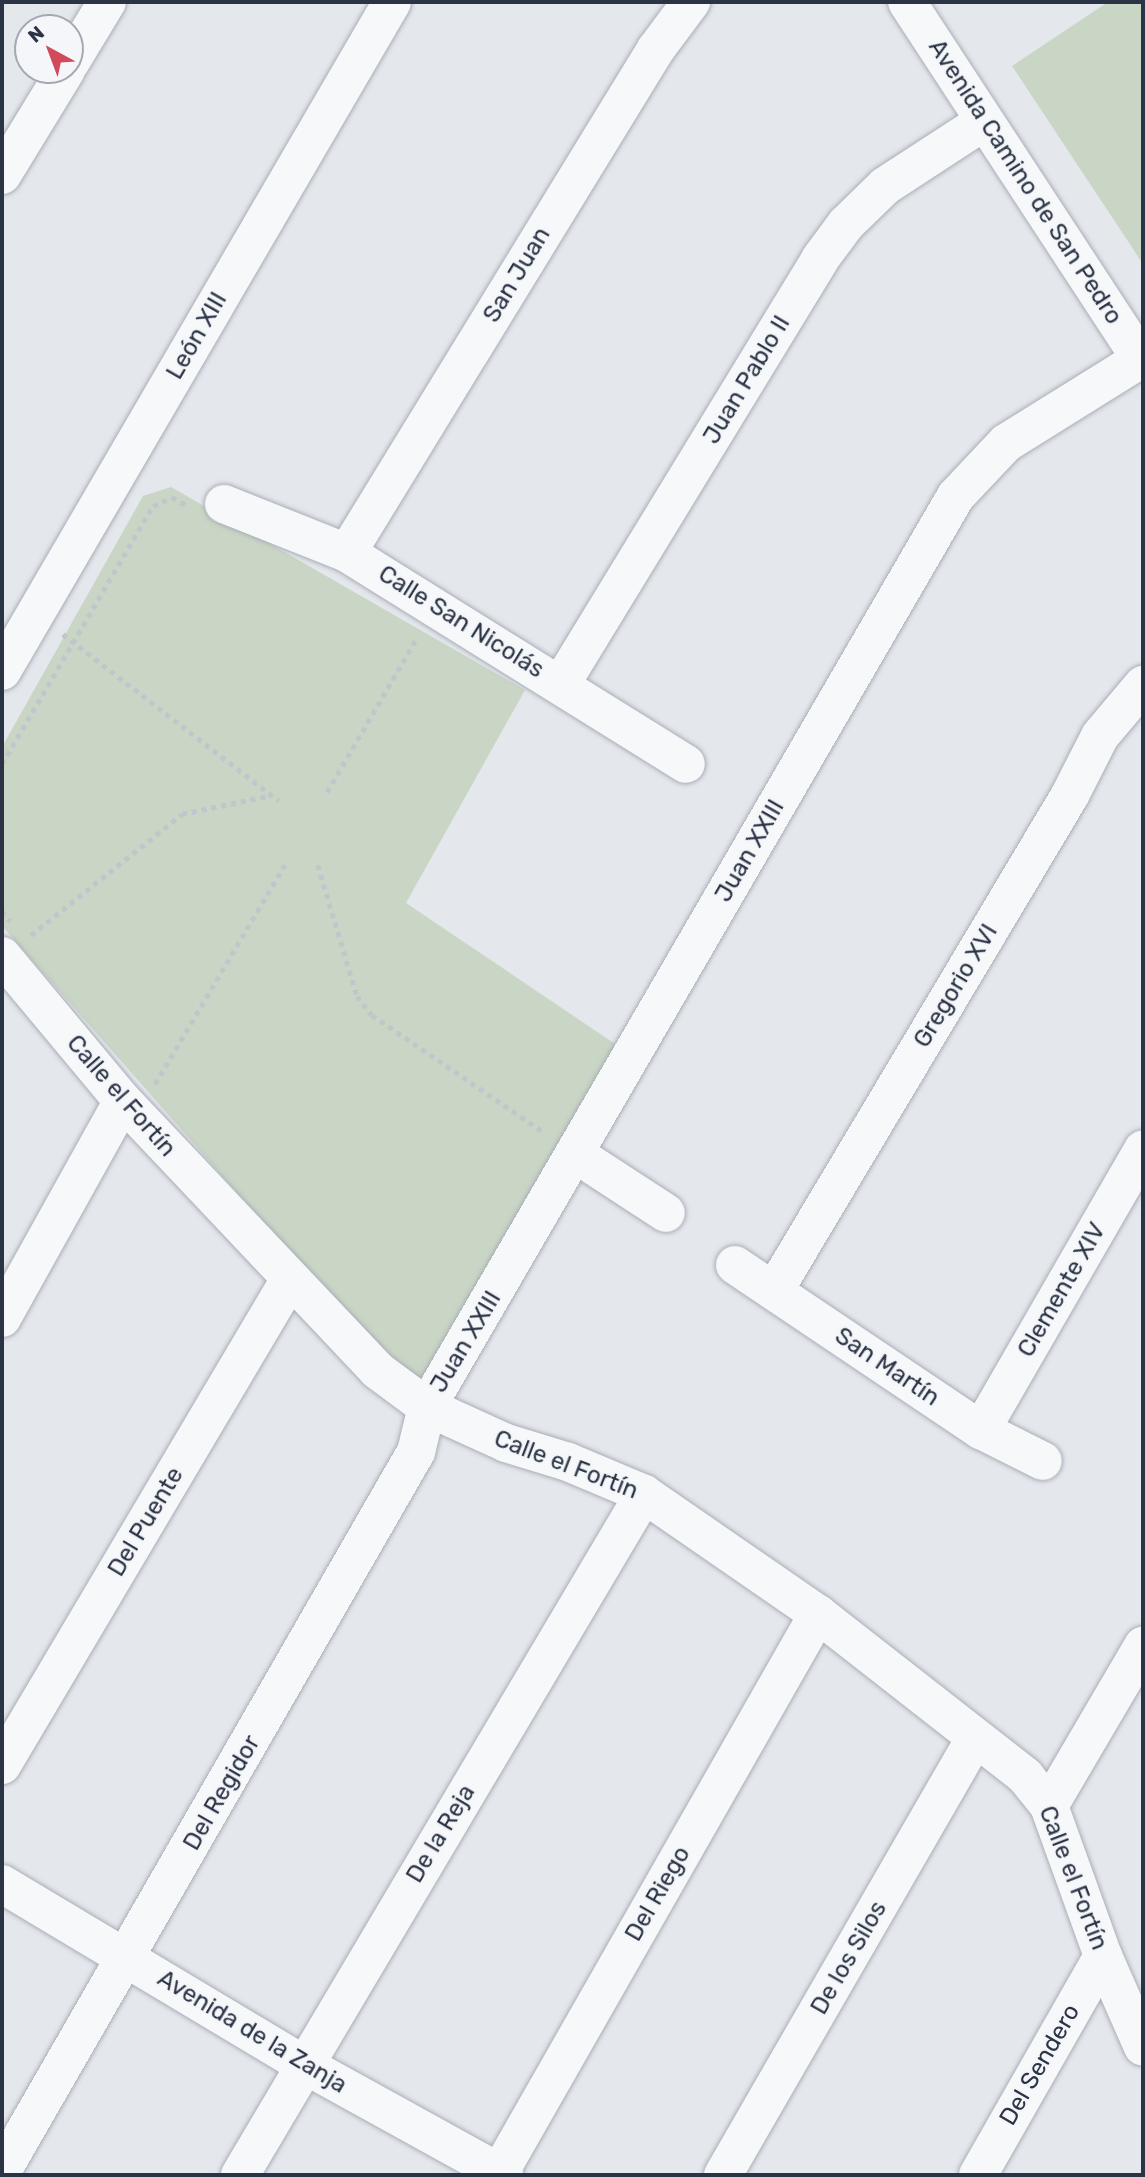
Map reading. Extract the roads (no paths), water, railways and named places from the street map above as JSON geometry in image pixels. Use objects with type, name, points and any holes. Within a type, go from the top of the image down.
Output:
[{"type":"street","points":[[84,40],[107,2]]},
{"type":"street","name":"León XIII","points":[[2,671],[33,613],[392,2]]},
{"type":"street","name":"San Juan","points":[[347,552],[656,48],[691,2]]},
{"type":"street","name":"Avenida Camino de San Pedro","points":[[912,3],[983,122],[1142,360]]},
{"type":"street","points":[[2,175],[57,84]]},
{"type":"street","name":"Juan Pablo II","points":[[561,684],[820,260],[846,224],[885,186],[983,122]]},
{"type":"street","name":"Juan XXIII","points":[[427,1407],[577,1155],[956,496],[1006,443],[1142,360]]},
{"type":"street","name":"Calle San Nicolás","points":[[209,507],[347,552],[686,764]]},
{"type":"street","name":"Gregorio XVI","points":[[774,1291],[1070,795],[1100,736],[1143,685]]},
{"type":"street","name":"Calle el Fortín","points":[[10,951],[144,1094],[290,1279],[377,1370],[427,1407],[506,1443],[568,1462],[644,1494],[818,1614],[975,1740],[1025,1776],[1049,1806],[1103,1956],[1143,2047]]},
{"type":"street","points":[[2,1318],[144,1094]]},
{"type":"street","name":"Clemente XIV","points":[[981,1430],[1143,1149]]},
{"type":"street","points":[[577,1155],[666,1213]]},
{"type":"street","name":"San Martín","points":[[735,1265],[981,1430],[1042,1461]]},
{"type":"street","name":"Del Puente","points":[[2,1765],[290,1279]]},
{"type":"street","name":"Del Regidor","points":[[2,2171],[128,1958],[416,1452],[427,1407]]},
{"type":"street","name":"De la Reja","points":[[240,2175],[303,2064],[644,1494]]},
{"type":"street","name":"Del Riego","points":[[500,2174],[818,1614]]},
{"type":"street","points":[[1049,1806],[1143,1646]]},
{"type":"street","name":"De los Silos","points":[[723,2175],[975,1740]]},
{"type":"street","name":"Avenida de la Zanja","points":[[2,1884],[303,2064],[500,2174]]},
{"type":"street","name":"Del Sendero","points":[[978,2175],[1103,1956]]}]
